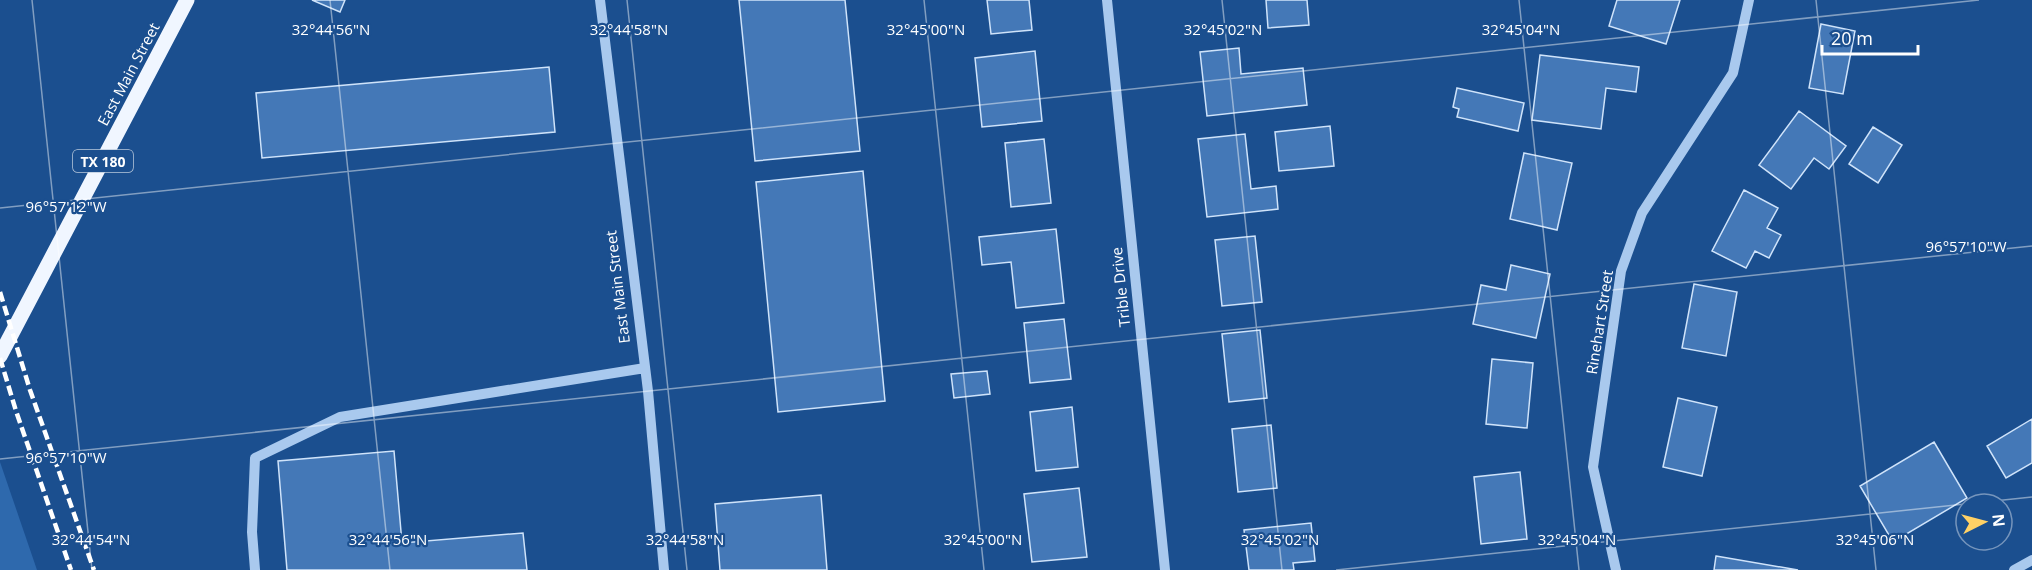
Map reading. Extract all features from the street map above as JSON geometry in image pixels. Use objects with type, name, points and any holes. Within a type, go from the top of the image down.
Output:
[{"type":"main road","name":"East Main Street","points":[[0,356],[187,0]]},
{"type":"street","name":"East Main Street","points":[[600,0],[645,368],[664,570]]},
{"type":"street","name":"Trible Drive","points":[[1107,0],[1165,570]]},
{"type":"street","name":"Rinehart Street","points":[[1616,570],[1593,467],[1621,271],[1642,213],[1733,74],[1749,0]]},
{"type":"street","points":[[255,570],[252,532],[255,458],[340,417],[645,368]]},
{"type":"street","points":[[2014,570],[2032,560]]},
{"type":"shaded area","points":[[0,462],[37,570],[0,570]]},
{"type":"building","points":[[312,0],[345,0],[340,12]]},
{"type":"building","points":[[739,0],[845,0],[860,151],[755,161]]},
{"type":"building","points":[[987,0],[1029,0],[1032,30],[991,34]]},
{"type":"building","points":[[1266,0],[1307,0],[1309,25],[1268,28]]},
{"type":"building","points":[[1617,0],[1680,0],[1666,44],[1609,26]]},
{"type":"building","points":[[1821,24],[1855,31],[1843,94],[1809,88]]},
{"type":"building","points":[[1239,48],[1241,74],[1303,68],[1307,105],[1207,116],[1200,52]]},
{"type":"building","points":[[1035,51],[1042,121],[982,127],[975,58]]},
{"type":"building","points":[[1540,55],[1639,67],[1636,92],[1606,88],[1601,129],[1532,120]]},
{"type":"building","points":[[549,67],[555,132],[262,158],[256,93]]},
{"type":"building","points":[[1457,88],[1524,103],[1518,131],[1457,117],[1459,109],[1453,107]]},
{"type":"building","points":[[1799,111],[1846,146],[1829,169],[1814,158],[1791,189],[1759,165]]},
{"type":"building","points":[[1330,126],[1334,166],[1279,171],[1275,132]]},
{"type":"building","points":[[1873,127],[1902,145],[1878,183],[1849,164]]},
{"type":"building","points":[[1245,134],[1251,189],[1276,186],[1278,209],[1207,217],[1198,139]]},
{"type":"building","points":[[1044,139],[1051,203],[1011,207],[1005,143]]},
{"type":"building","points":[[1524,153],[1572,163],[1557,230],[1510,219]]},
{"type":"building","points":[[863,171],[885,401],[778,412],[756,182]]},
{"type":"building","points":[[1744,190],[1778,208],[1767,228],[1781,235],[1769,258],[1755,251],[1746,268],[1712,251]]},
{"type":"building","points":[[1056,229],[1064,303],[1016,308],[1011,262],[982,265],[979,237]]},
{"type":"building","points":[[1255,236],[1262,302],[1222,306],[1215,240]]},
{"type":"building","points":[[1511,265],[1550,274],[1536,338],[1473,324],[1481,285],[1506,290]]},
{"type":"building","points":[[1694,284],[1737,292],[1726,356],[1682,348]]},
{"type":"building","points":[[1064,319],[1071,379],[1030,383],[1024,323]]},
{"type":"building","points":[[1260,330],[1267,398],[1229,402],[1222,334]]},
{"type":"building","points":[[1492,359],[1533,363],[1527,428],[1486,424]]},
{"type":"building","points":[[987,371],[990,394],[954,398],[951,374]]},
{"type":"building","points":[[1678,398],[1717,407],[1702,476],[1663,467]]},
{"type":"building","points":[[1072,407],[1078,467],[1036,471],[1030,412]]},
{"type":"building","points":[[2032,419],[2032,463],[2006,478],[1987,446]]},
{"type":"building","points":[[1271,425],[1277,488],[1238,492],[1232,429]]},
{"type":"building","points":[[1934,442],[1963,492],[1954,492],[1954,506],[1893,542],[1860,486]]},
{"type":"building","points":[[394,451],[402,543],[523,533],[527,570],[287,570],[278,461]]},
{"type":"building","points":[[1520,472],[1527,539],[1481,544],[1474,477]]},
{"type":"building","points":[[1079,488],[1087,557],[1032,562],[1024,494]]},
{"type":"building","points":[[821,495],[827,570],[720,570],[715,504]]},
{"type":"building","points":[[1311,523],[1315,561],[1293,563],[1294,570],[1249,570],[1244,530]]},
{"type":"building","points":[[1716,556],[1798,570],[1714,570]]},
{"type":"railway","points":[[0,292],[30,390],[94,570]]},
{"type":"railway","points":[[0,358],[71,570]]}]
